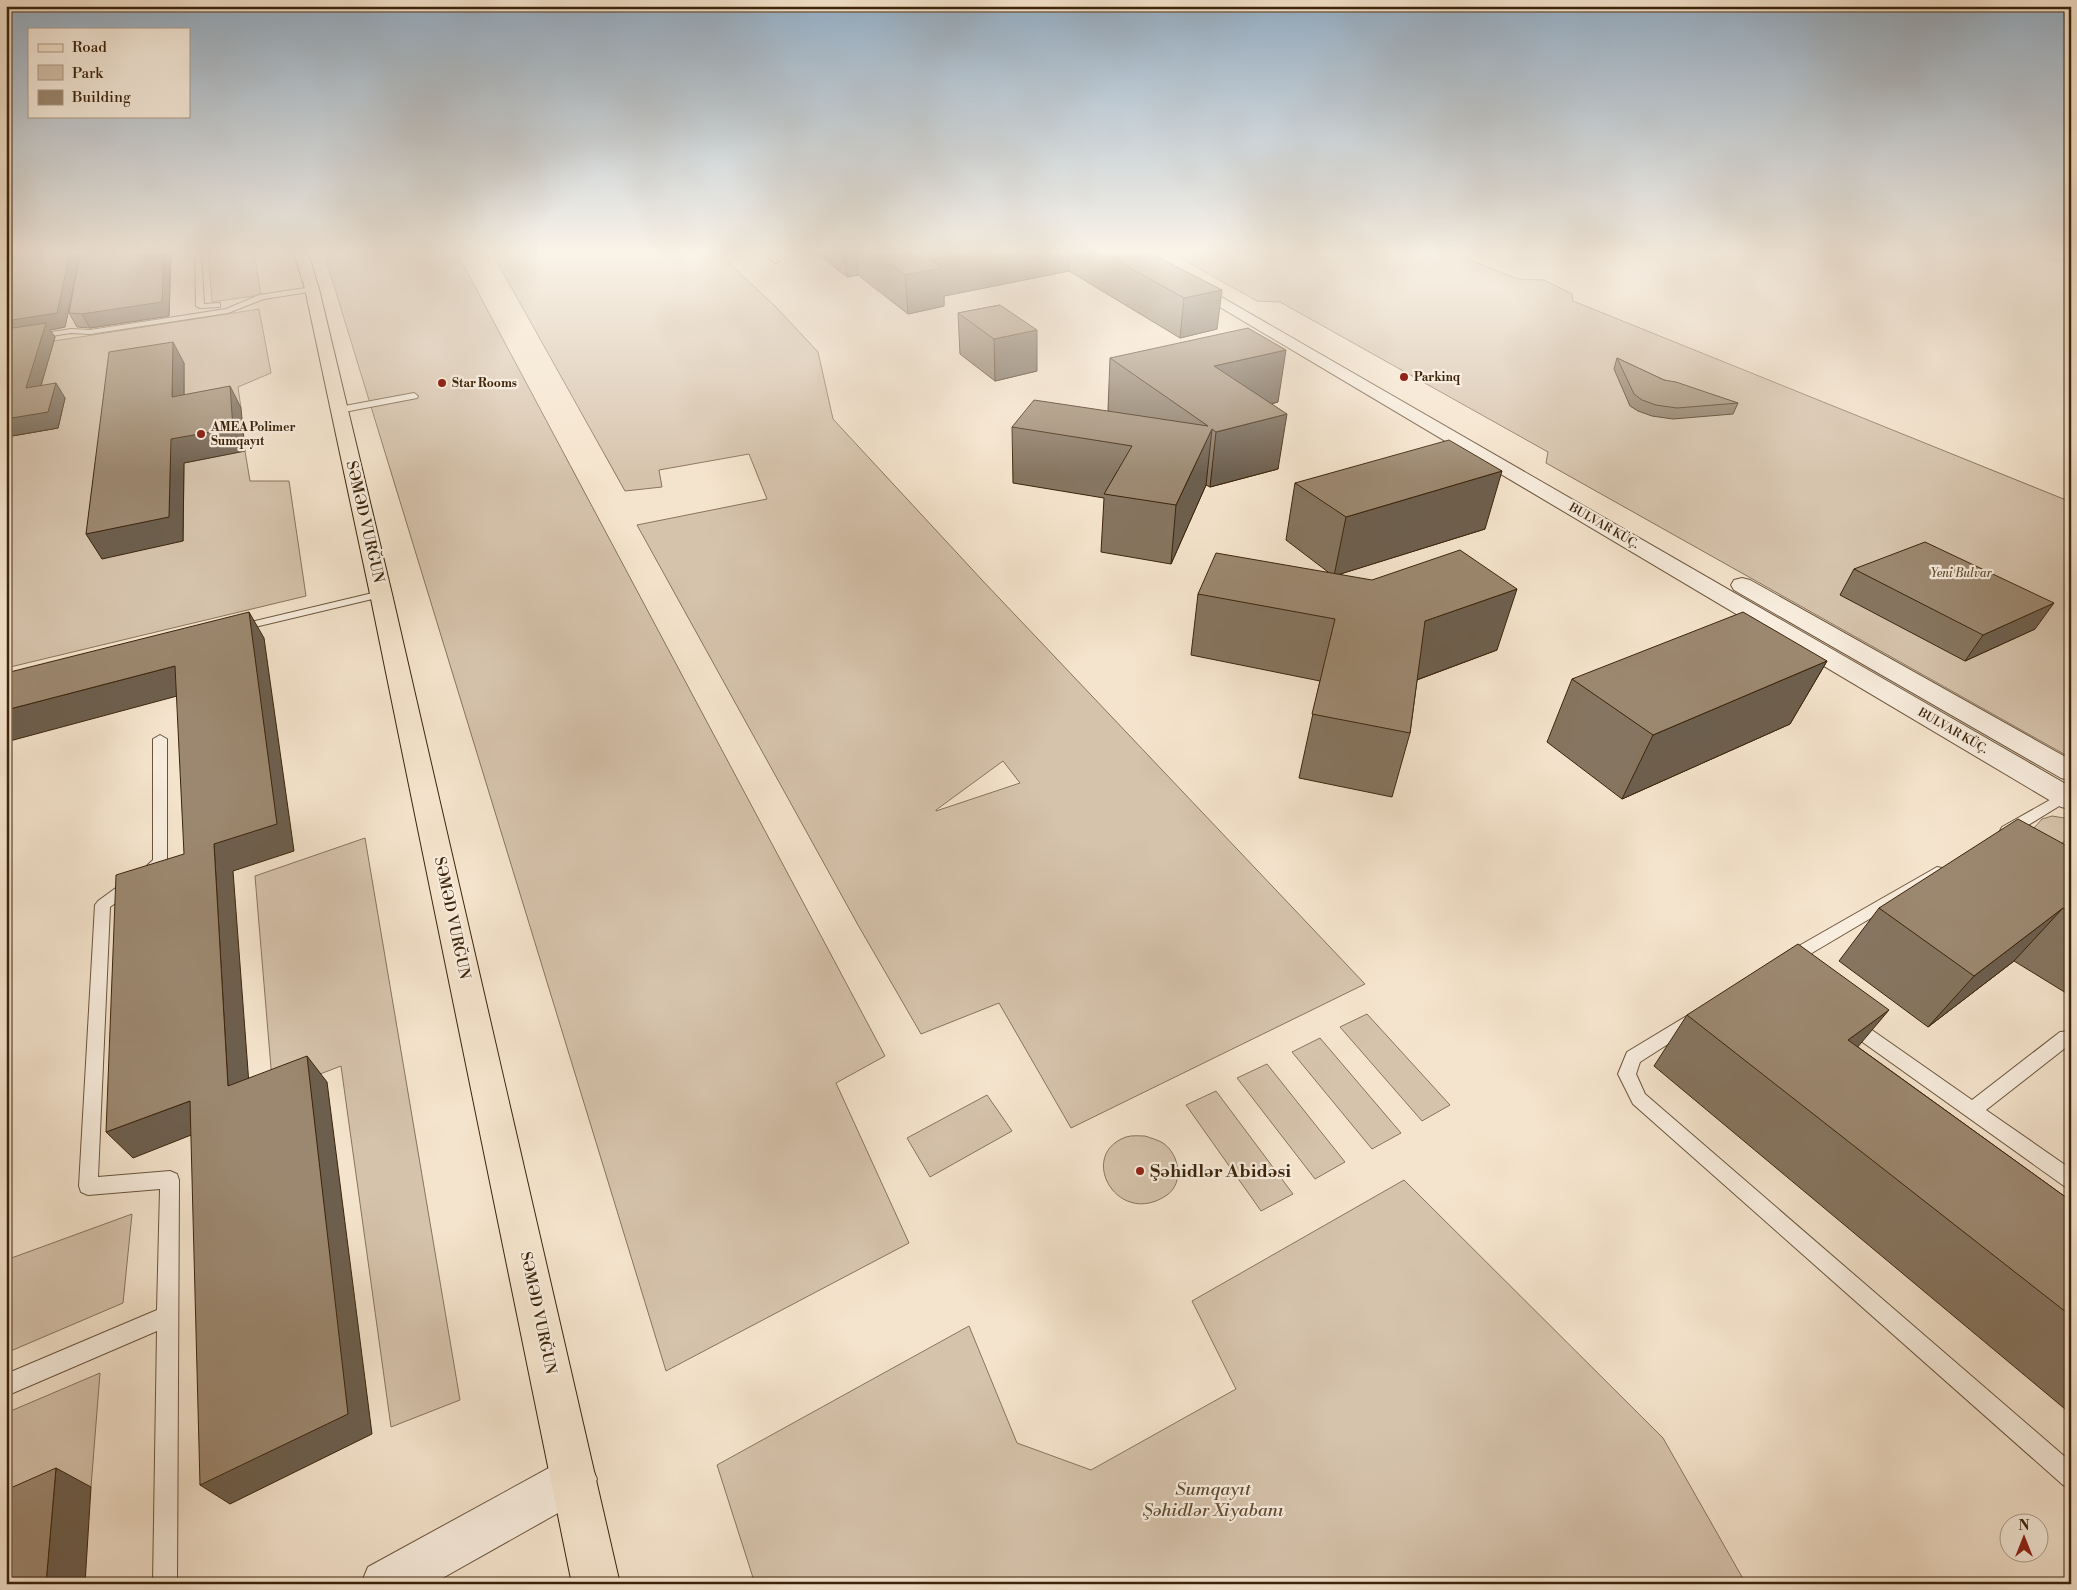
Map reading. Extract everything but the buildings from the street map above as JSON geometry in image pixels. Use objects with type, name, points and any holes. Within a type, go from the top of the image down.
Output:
[{"type":"main road","name":"SƏMƏD VURĞUN","points":[[321,327],[381,594],[596,1584]]},
{"type":"street","name":"BULVAR KÜÇ.","points":[[1274,327],[1489,458],[2068,799]]},
{"type":"street","name":"BULVAR KÜÇ.","points":[[1280,327],[1509,452],[2071,772]]},
{"type":"street","points":[[1489,458],[1509,452]]},
{"type":"street","points":[[385,1584],[574,1479]]},
{"type":"lane","points":[[6,341],[71,331],[90,332],[122,327]]},
{"type":"lane","points":[[339,410],[414,396]]},
{"type":"lane","points":[[227,631],[381,594]]},
{"type":"lane","points":[[160,739],[160,862],[103,905],[88,1186],[170,1180],[165,1584]]},
{"type":"lane","points":[[2020,842],[1999,835],[2068,799]]},
{"type":"lane","points":[[1772,969],[1952,863]]},
{"type":"lane","points":[[1706,1010],[1633,1057],[1627,1074],[1640,1099],[2071,1477]]},
{"type":"lane","points":[[1836,1014],[2071,1180]]},
{"type":"lane","points":[[1972,1110],[2066,1037],[2071,1038]]},
{"type":"lane","points":[[6,1385],[167,1316]]},
{"type":"green space","points":[[142,327],[262,327],[271,373],[238,387],[241,408],[184,419],[184,363],[183,541],[184,463],[245,451],[250,481],[289,481],[306,596],[6,668],[6,437],[58,428],[6,408],[50,354],[54,341]]},
{"type":"green space","points":[[347,327],[497,327],[885,1056],[836,1083],[909,1243],[666,1371]]},
{"type":"green space","points":[[533,327],[795,327],[818,352],[833,419],[982,580],[1365,984],[1071,1128],[999,1003],[921,1034],[858,925],[637,525],[767,499],[749,454],[659,470],[662,487],[625,491]],"holes":[[[1003,761],[1020,783],[936,811]]]},
{"type":"green space","name":"Yeni Bulvar","points":[[1325,327],[1638,327],[2071,502],[2071,758],[1546,463],[1548,452]]},
{"type":"green space","points":[[2052,816],[2071,819],[2071,842],[2067,840],[2052,849],[2034,828],[2042,819]]},
{"type":"green space","points":[[365,838],[460,1400],[391,1427],[341,1066],[273,1092],[255,876]]},
{"type":"green space","points":[[1367,1014],[1450,1105],[1422,1121],[1340,1027]]},
{"type":"green space","points":[[1320,1038],[1401,1133],[1372,1149],[1292,1052]]},
{"type":"green space","points":[[1267,1064],[1345,1162],[1315,1179],[1237,1078]]},
{"type":"green space","points":[[1216,1091],[1293,1194],[1261,1211],[1186,1105]]},
{"type":"green space","points":[[987,1095],[1012,1131],[930,1177],[907,1138]]},
{"type":"green space","points":[[1145,1136],[1163,1143],[1169,1148],[1176,1162],[1178,1176],[1176,1184],[1167,1195],[1149,1203],[1133,1203],[1119,1196],[1109,1186],[1104,1172],[1104,1158],[1111,1146],[1126,1137]]},
{"type":"green space","name":"Sumqayıt Şəhidlər Xiyabanı","points":[[1404,1180],[1663,1438],[1746,1584],[755,1584],[717,1465],[969,1326],[1017,1443],[1091,1470],[1236,1389],[1192,1301]]},
{"type":"green space","points":[[132,1214],[123,1303],[6,1353],[6,1260]]},
{"type":"green space","points":[[100,1373],[91,1487],[6,1525],[6,1413]]},
{"type":"place","name":"Parkinq","points":[[1404,377]]},
{"type":"place","name":"Star Rooms","points":[[442,383]]},
{"type":"place","name":"AMEA Polimer Sumqayıt","points":[[201,434]]},
{"type":"place","name":"Şəhidlər Abidəsi","points":[[1140,1171]]}]
